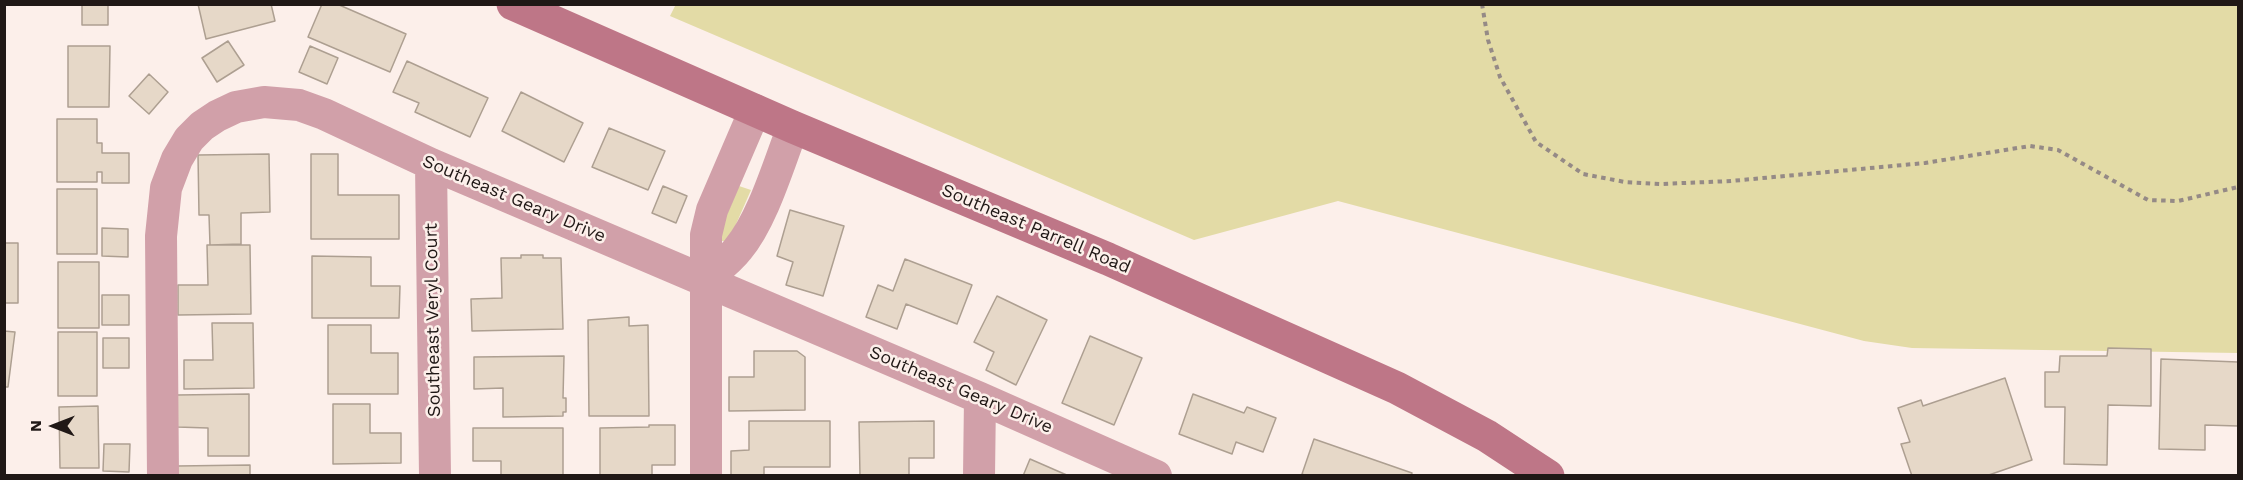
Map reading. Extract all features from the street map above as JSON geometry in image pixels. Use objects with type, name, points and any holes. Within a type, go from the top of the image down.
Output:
[{"type":"street","name":"Southeast Parrell Road","points":[[513,4],[793,127],[1108,259],[1397,388],[1486,436],[1548,476]]},
{"type":"street","name":"Southeast Geary Drive","points":[[163,476],[162,216],[164,196],[172,170],[189,139],[217,116],[236,107],[264,102],[286,103],[324,114],[431,164],[980,398],[1156,476]]},
{"type":"street","points":[[706,476],[704,280],[706,235],[712,210],[755,110]]},
{"type":"street","points":[[704,280],[732,256],[746,238],[761,209],[793,127]]},
{"type":"street","name":"Southeast Veryl Court","points":[[431,164],[435,476]]},
{"type":"street","points":[[979,476],[980,398]]},
{"type":"path","points":[[1482,4],[1488,40],[1500,77],[1536,142],[1583,174],[1625,182],[1661,184],[1731,181],[1925,163],[2030,146],[2058,150],[2148,200],[2178,201],[2238,187]]},
{"type":"shaded area","points":[[676,4],[2238,5],[2238,353],[1912,348],[1864,341],[1338,201],[1194,240],[670,16]]},
{"type":"shaded area","points":[[739,186],[751,190],[730,238],[722,241],[718,235]]},
{"type":"building","points":[[82,4],[108,4],[108,25],[82,25]]},
{"type":"building","points":[[198,4],[271,4],[275,21],[206,39]]},
{"type":"building","points":[[322,4],[337,4],[406,34],[390,72],[308,37]]},
{"type":"building","points":[[228,41],[244,65],[217,82],[202,58]]},
{"type":"building","points":[[68,46],[110,46],[109,107],[68,107]]},
{"type":"building","points":[[310,46],[338,58],[327,84],[299,72]]},
{"type":"building","points":[[407,61],[488,98],[470,137],[415,112],[419,103],[393,92]]},
{"type":"building","points":[[149,74],[168,92],[149,114],[129,96]]},
{"type":"building","points":[[521,92],[583,123],[564,162],[502,131]]},
{"type":"building","points":[[57,119],[97,119],[97,143],[102,143],[102,153],[129,153],[129,183],[102,183],[102,172],[97,172],[97,182],[57,182]]},
{"type":"building","points":[[609,128],[665,151],[648,190],[592,167]]},
{"type":"building","points":[[269,154],[270,212],[241,213],[241,244],[210,245],[209,215],[199,215],[198,155]]},
{"type":"building","points":[[311,154],[338,154],[338,195],[399,195],[399,239],[311,239]]},
{"type":"building","points":[[663,186],[687,196],[676,223],[652,213]]},
{"type":"building","points":[[57,189],[97,189],[97,254],[57,254]]},
{"type":"building","points":[[790,210],[844,226],[823,296],[786,285],[793,262],[777,256]]},
{"type":"building","points":[[102,228],[128,229],[128,257],[102,256]]},
{"type":"building","points":[[4,243],[18,243],[18,303],[4,303]]},
{"type":"building","points":[[207,245],[250,245],[251,314],[178,315],[178,285],[208,285]]},
{"type":"building","points":[[521,255],[561,258],[563,329],[472,331],[471,299],[502,298],[501,258],[521,258]]},
{"type":"building","points":[[312,256],[371,257],[371,286],[400,286],[399,318],[312,318]]},
{"type":"building","points":[[905,259],[972,285],[957,324],[906,304],[897,329],[866,317],[878,285],[893,291]]},
{"type":"building","points":[[58,262],[99,262],[99,328],[58,328]]},
{"type":"building","points":[[102,295],[129,295],[129,325],[102,325]]},
{"type":"building","points":[[997,296],[1047,320],[1016,385],[986,370],[994,352],[974,342]]},
{"type":"building","points":[[629,317],[629,326],[648,325],[649,416],[589,416],[588,320]]},
{"type":"building","points":[[212,323],[253,323],[254,388],[184,389],[184,360],[213,360]]},
{"type":"building","points":[[328,325],[371,325],[371,353],[398,353],[398,394],[328,394]]},
{"type":"building","points":[[4,331],[15,332],[8,387],[4,387]]},
{"type":"building","points":[[58,332],[97,332],[97,396],[58,396]]},
{"type":"building","points":[[1090,336],[1142,358],[1114,425],[1062,403]]},
{"type":"building","points":[[103,338],[129,338],[129,368],[103,368]]},
{"type":"building","points":[[2108,348],[2151,349],[2151,406],[2108,405],[2107,465],[2064,464],[2065,407],[2045,407],[2045,372],[2059,372],[2060,356],[2107,356]]},
{"type":"building","points":[[754,351],[797,351],[805,357],[805,410],[729,411],[729,377],[754,377]]},
{"type":"building","points":[[564,356],[563,398],[566,398],[566,412],[563,412],[563,416],[503,417],[503,388],[474,389],[474,357]]},
{"type":"building","points":[[2161,359],[2238,362],[2238,426],[2205,425],[2205,450],[2159,449]]},
{"type":"building","points":[[2005,378],[2032,460],[1986,476],[1912,476],[1901,444],[1910,442],[1898,408],[1921,400],[1923,406]]},
{"type":"building","points":[[249,394],[249,456],[208,456],[208,428],[177,427],[177,395]]},
{"type":"building","points":[[1193,394],[1244,413],[1247,407],[1276,418],[1263,452],[1236,442],[1232,454],[1179,434]]},
{"type":"building","points":[[333,404],[370,404],[370,433],[401,433],[401,463],[333,464]]},
{"type":"building","points":[[98,406],[99,468],[60,468],[59,407]]},
{"type":"building","points":[[749,421],[830,421],[830,467],[764,467],[764,476],[731,476],[731,451],[749,450]]},
{"type":"building","points":[[934,421],[934,458],[909,458],[909,476],[860,476],[859,422]]},
{"type":"building","points":[[649,425],[675,425],[675,465],[652,465],[652,476],[600,476],[600,428],[649,427]]},
{"type":"building","points":[[473,428],[563,428],[563,476],[501,476],[501,461],[473,461]]},
{"type":"building","points":[[1314,439],[1412,473],[1411,476],[1307,476],[1302,474]]},
{"type":"building","points":[[104,444],[130,444],[129,472],[103,471]]},
{"type":"building","points":[[1030,459],[1069,476],[1023,476]]},
{"type":"building","points":[[250,465],[250,476],[177,476],[177,466]]}]
